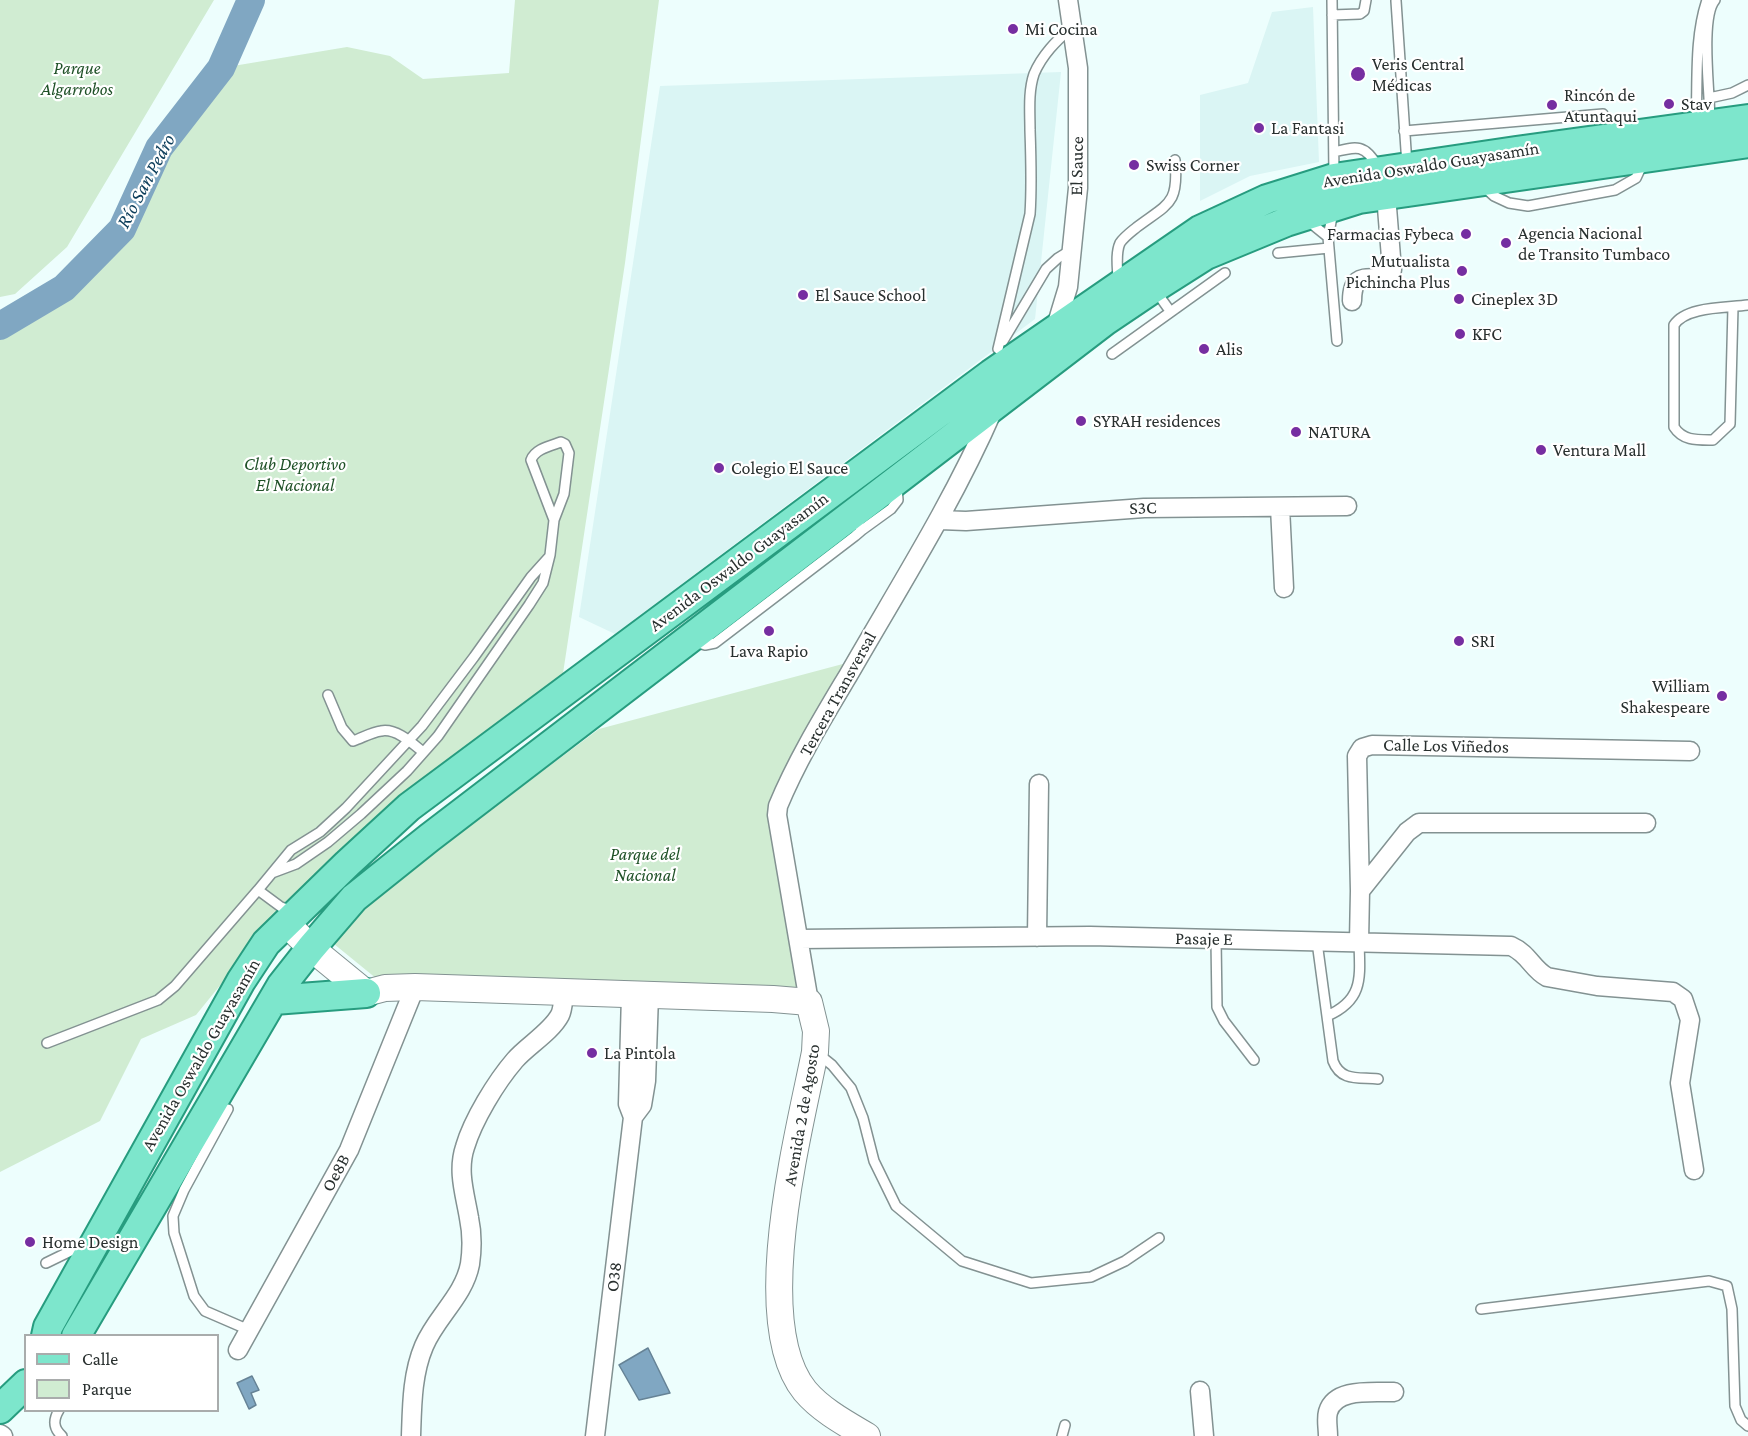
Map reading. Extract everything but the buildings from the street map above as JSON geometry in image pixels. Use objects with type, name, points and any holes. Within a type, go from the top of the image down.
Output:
[{"type":"main road","name":"Avenida Oswaldo Guayasamín","points":[[77,1334],[281,986],[354,898],[691,638],[857,523],[895,483],[1106,321],[1206,255],[1286,222],[1359,199],[1391,178],[1705,116],[1748,119]]},
{"type":"main road","name":"Avenida Oswaldo Guayasamín","points":[[46,1334],[48,1327],[241,981],[288,914],[409,807],[995,361],[1055,330],[1200,230],[1334,165],[1391,178],[1480,183],[1748,143]]},
{"type":"main road","points":[[288,914],[375,991]]},
{"type":"main road","points":[[274,1000],[415,987],[809,1002]]},
{"type":"main road","name":"Avenida 2 de Agosto","points":[[809,1002],[816,1031],[815,1052],[786,1200],[778,1289],[783,1340],[789,1363],[804,1390],[823,1408],[867,1436]]},
{"type":"main road","points":[[0,1409],[24,1386]]},
{"type":"street","name":"El Sauce","points":[[1055,330],[1068,286],[1078,188],[1078,68],[1068,0]]},
{"type":"street","points":[[1352,301],[1352,288],[1355,283],[1369,278],[1383,277],[1392,270],[1391,178]]},
{"type":"street","name":"Tercera Transversal","points":[[809,1002],[777,815],[778,806],[830,705],[940,520],[993,408]]},
{"type":"street","name":"S3C","points":[[940,520],[966,521],[1144,508],[1347,506]]},
{"type":"street","points":[[1280,507],[1284,588]]},
{"type":"street","name":"Calle Los Viñedos","points":[[1359,942],[1357,756],[1362,748],[1372,745],[1690,751]]},
{"type":"street","points":[[1037,937],[1039,783]]},
{"type":"street","points":[[1360,891],[1407,832],[1419,823],[1646,824]]},
{"type":"street","name":"Pasaje E","points":[[799,939],[1037,937],[1511,946],[1522,951],[1542,974],[1548,977],[1597,986],[1673,992],[1683,999],[1690,1020],[1680,1083],[1694,1170]]},
{"type":"street","name":"Oe8B","points":[[238,1350],[349,1150],[415,987]]},
{"type":"street","points":[[411,1436],[417,1365],[424,1345],[464,1284],[470,1264],[470,1220],[464,1197],[461,1168],[465,1147],[487,1102],[505,1074],[519,1055],[560,1016],[564,993]]},
{"type":"street","name":"O38","points":[[595,1436],[633,1118],[627,1104],[640,995]]},
{"type":"street","points":[[1200,1391],[1203,1436]]},
{"type":"street","points":[[1328,1436],[1327,1414],[1330,1405],[1338,1398],[1351,1394],[1394,1392]]},
{"type":"lane","points":[[1332,0],[1334,165]]},
{"type":"lane","points":[[1332,15],[1360,14],[1364,11],[1365,0]]},
{"type":"lane","points":[[1705,116],[1700,32],[1707,0]]},
{"type":"lane","points":[[1705,116],[1707,21],[1710,5],[1715,0]]},
{"type":"lane","points":[[1391,178],[1404,131],[1396,1]]},
{"type":"lane","points":[[995,361],[1030,214],[1032,194],[1030,96],[1033,76],[1055,41],[1072,27]]},
{"type":"lane","points":[[1705,116],[1732,93],[1748,85]]},
{"type":"lane","points":[[1404,131],[1603,114]]},
{"type":"lane","points":[[1118,286],[1120,244],[1128,234],[1158,214],[1169,203],[1176,191],[1175,160]]},
{"type":"lane","points":[[1335,207],[1328,237],[1337,340]]},
{"type":"lane","points":[[1303,217],[1328,237]]},
{"type":"lane","points":[[1278,253],[1329,248]]},
{"type":"lane","points":[[995,361],[1046,269],[1071,250]]},
{"type":"lane","points":[[1113,354],[1225,273]]},
{"type":"lane","points":[[1154,288],[1170,311]]},
{"type":"lane","points":[[1733,307],[1730,424],[1713,440],[1687,439],[1678,434],[1674,427],[1674,325],[1678,319],[1692,312],[1748,305]]},
{"type":"lane","points":[[273,873],[297,864],[328,842],[362,814],[423,752],[444,728],[534,598],[543,584],[550,555],[554,520],[564,494],[569,453],[565,444],[561,442],[537,451],[531,460],[554,520]]},
{"type":"lane","points":[[47,1043],[158,1000],[176,986],[291,850],[320,832],[346,808],[409,740],[550,555]]},
{"type":"lane","points":[[328,695],[342,728],[353,741],[381,730],[393,732],[409,740],[423,752]]},
{"type":"lane","points":[[258,890],[288,914]]},
{"type":"lane","points":[[1216,939],[1217,1007],[1224,1021],[1254,1059]]},
{"type":"lane","points":[[1317,942],[1333,1061],[1337,1071],[1343,1076],[1378,1079]]},
{"type":"lane","points":[[1327,1016],[1340,1011],[1350,1003],[1358,988],[1359,942]]},
{"type":"lane","points":[[815,1052],[832,1065],[851,1088],[863,1118],[874,1161],[896,1206],[962,1261],[1031,1283],[1091,1277],[1125,1261],[1159,1238]]},
{"type":"lane","points":[[228,1109],[183,1190],[173,1215],[174,1233],[194,1296],[205,1311],[249,1330]]},
{"type":"lane","points":[[46,1263],[98,1239]]},
{"type":"lane","points":[[1481,1309],[1709,1281],[1720,1282],[1727,1286],[1732,1309],[1735,1406],[1741,1420],[1748,1426]]},
{"type":"lane","points":[[58,1412],[54,1425],[62,1436]]},
{"type":"lane","points":[[1062,1436],[1065,1425]]},
{"type":"shaded area","name":"La Fantasi","points":[[1313,7],[1319,162],[1250,176],[1200,201],[1200,95],[1248,83],[1272,12]]},
{"type":"shaded area","name":"Colegio El Sauce","points":[[1061,72],[1035,319],[615,634],[579,617],[660,86]]},
{"type":"green space","name":"Parque Algarrobos","points":[[0,0],[214,0],[67,247],[15,294],[0,297]]},
{"type":"green space","name":"Club Deportivo El Nacional","points":[[515,0],[659,0],[625,263],[562,680],[252,946],[196,1015],[141,1039],[100,1121],[0,1172],[0,326],[64,288],[122,229],[159,148],[221,68],[347,47],[390,56],[423,79],[509,73]]},
{"type":"green space","name":"Parque del Nacional","points":[[854,661],[775,806],[812,1011],[388,988],[323,935],[599,729]]},
{"type":"water","points":[[648,1348],[670,1393],[639,1400],[619,1365]]},
{"type":"water","points":[[252,1376],[259,1390],[251,1393],[256,1405],[249,1409],[237,1383]]},
{"type":"waterway","name":"Río San Pedro","points":[[0,326],[64,288],[122,229],[159,148],[221,68],[251,0]]},
{"type":"place","name":"Mi Cocina","points":[[1013,29]]},
{"type":"place","name":"Veris Central Médicas","points":[[1358,74]]},
{"type":"place","name":"Stav","points":[[1669,104]]},
{"type":"place","name":"Rincón de Atuntaqui","points":[[1552,105]]},
{"type":"place","name":"La Fantasi","points":[[1259,128]]},
{"type":"place","name":"Swiss Corner","points":[[1134,165]]},
{"type":"place","name":"Farmacias Fybeca","points":[[1466,234]]},
{"type":"place","name":"Agencia Nacional de Transito Tumbaco","points":[[1506,243]]},
{"type":"place","name":"Mutualista Pichincha Plus","points":[[1462,271]]},
{"type":"place","name":"El Sauce School","points":[[803,295]]},
{"type":"place","name":"Cineplex 3D","points":[[1459,299]]},
{"type":"place","name":"KFC","points":[[1460,334]]},
{"type":"place","name":"Alis","points":[[1204,349]]},
{"type":"place","name":"SYRAH residences","points":[[1081,421]]},
{"type":"place","name":"NATURA","points":[[1296,432]]},
{"type":"place","name":"Ventura Mall","points":[[1541,450]]},
{"type":"place","name":"Colegio El Sauce","points":[[719,468]]},
{"type":"place","name":"Lava Rapio","points":[[769,631]]},
{"type":"place","name":"SRI","points":[[1459,641]]},
{"type":"place","name":"William Shakespeare","points":[[1722,696]]},
{"type":"place","name":"La Pintola","points":[[592,1053]]},
{"type":"place","name":"Home Design","points":[[30,1242]]}]
